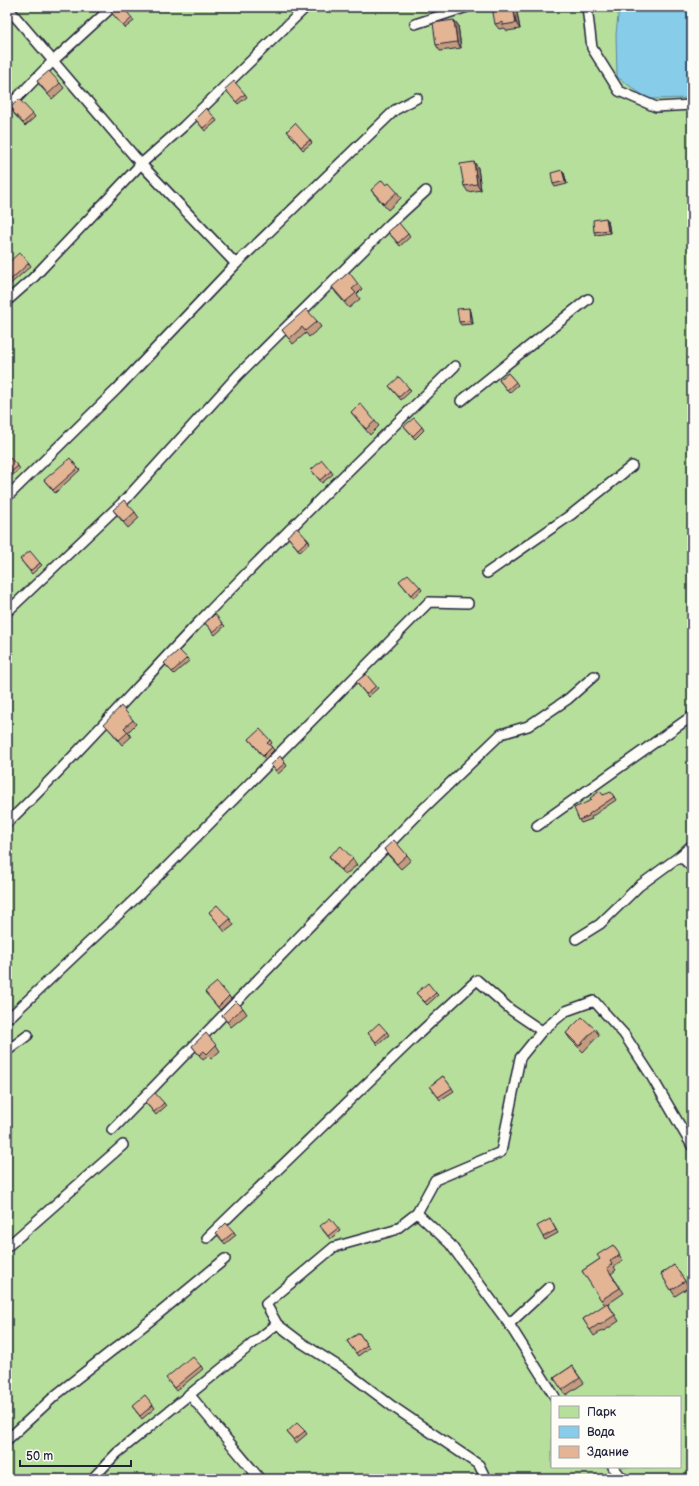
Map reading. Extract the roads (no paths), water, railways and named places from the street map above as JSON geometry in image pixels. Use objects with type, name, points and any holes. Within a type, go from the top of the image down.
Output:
[{"type":"lane","points":[[7,7],[141,164],[236,264]]},
{"type":"lane","points":[[7,108],[53,61],[112,7]]},
{"type":"lane","points":[[7,301],[33,278],[141,164],[184,126],[306,7]]},
{"type":"lane","points":[[415,24],[467,7]]},
{"type":"lane","points":[[587,7],[592,48],[619,91],[656,107],[692,105]]},
{"type":"lane","points":[[7,498],[117,389],[236,264],[395,110],[417,98]]},
{"type":"lane","points":[[7,612],[126,499],[238,375],[390,224],[426,191]]},
{"type":"lane","points":[[461,401],[588,298]]},
{"type":"lane","points":[[7,823],[41,790],[196,625],[455,366]]},
{"type":"lane","points":[[487,573],[572,514],[632,466]]},
{"type":"lane","points":[[11,1016],[140,895],[429,602],[468,603]]},
{"type":"lane","points":[[112,1130],[422,810],[500,734],[528,726],[568,699],[594,676]]},
{"type":"lane","points":[[537,826],[692,716]]},
{"type":"lane","points":[[576,939],[600,924],[639,886],[680,856],[692,845]]},
{"type":"lane","points":[[680,856],[692,867]]},
{"type":"lane","points":[[207,1238],[476,980],[511,1010],[542,1031]]},
{"type":"lane","points":[[486,1479],[479,1465],[392,1406],[343,1369],[302,1343],[277,1324],[266,1304],[334,1247],[395,1230],[417,1213],[435,1180],[500,1152],[520,1058],[542,1031],[566,1011],[594,1001],[624,1034],[650,1074],[692,1146]]},
{"type":"lane","points":[[7,1051],[28,1035]]},
{"type":"lane","points":[[7,1247],[123,1145]]},
{"type":"lane","points":[[417,1213],[450,1244],[509,1324],[554,1396]]},
{"type":"lane","points":[[7,1440],[57,1394],[225,1259]]},
{"type":"lane","points":[[509,1324],[549,1287]]},
{"type":"lane","points":[[92,1479],[117,1454],[277,1324]]},
{"type":"lane","points":[[189,1394],[260,1479]]},
{"type":"lane","points":[[614,1468],[623,1479]]},
{"type":"water","points":[[619,7],[692,7],[692,98],[648,99],[617,77],[616,34]]}]
